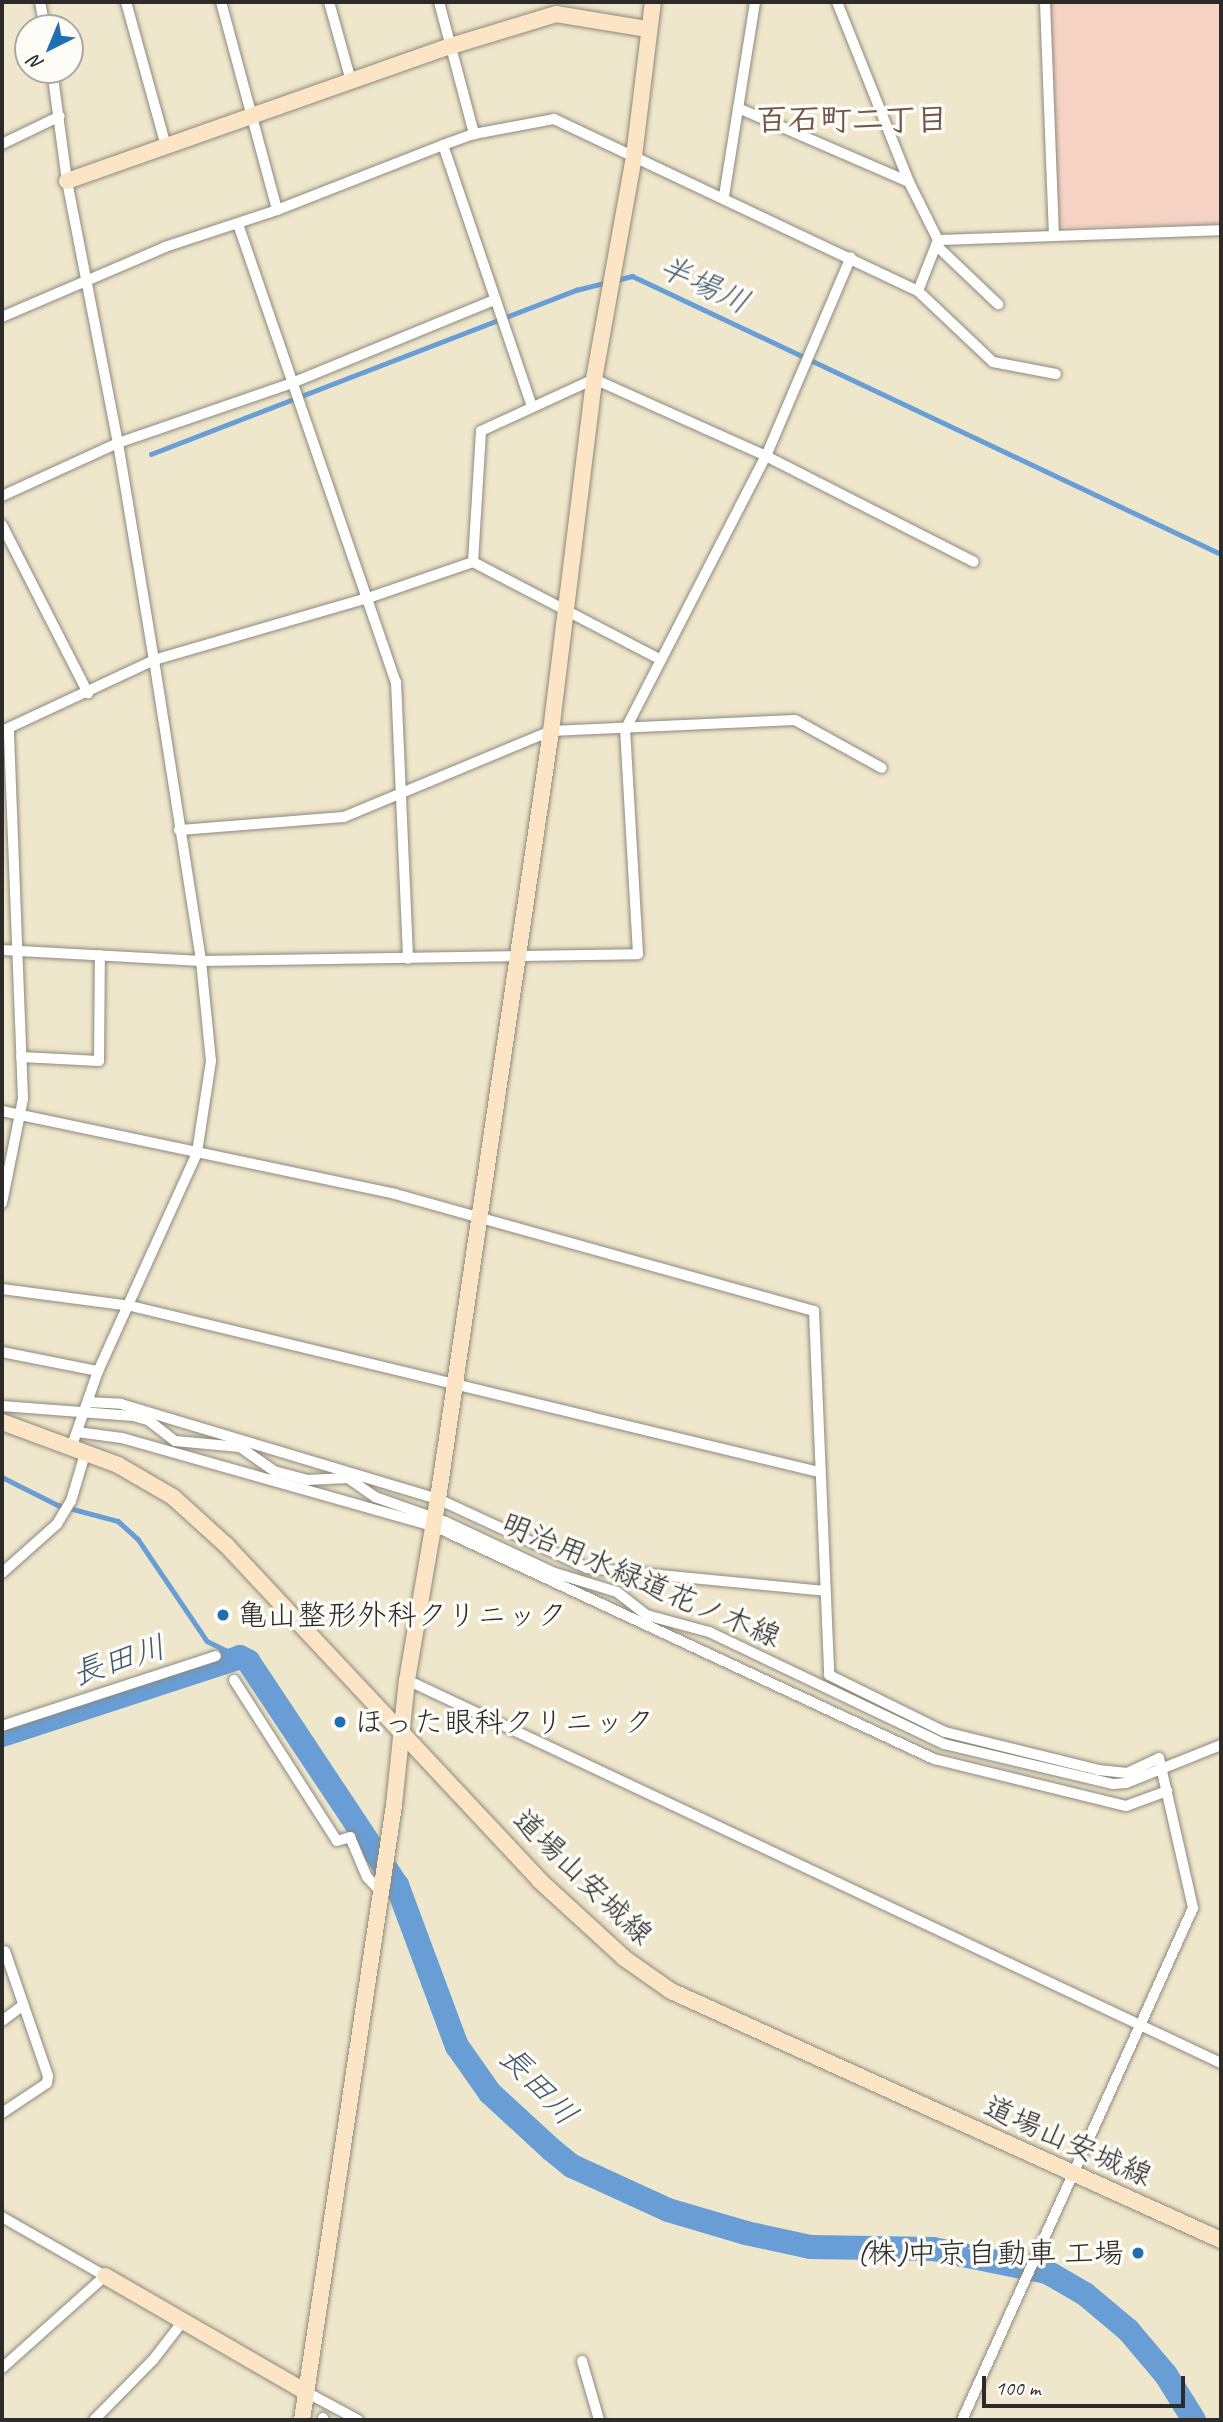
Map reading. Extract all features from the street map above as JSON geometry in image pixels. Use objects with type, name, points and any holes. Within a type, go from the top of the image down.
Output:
[{"type":"street","points":[[126,2],[166,146]]},
{"type":"street","points":[[221,2],[277,210]]},
{"type":"street","points":[[329,2],[351,81]]},
{"type":"street","points":[[439,2],[474,134]]},
{"type":"street","points":[[302,2420],[394,1805],[407,1680],[438,1499],[477,1216],[551,731],[594,379],[634,156],[653,2]]},
{"type":"street","points":[[724,196],[755,2]]},
{"type":"street","points":[[837,2],[909,182],[937,242],[998,304]]},
{"type":"street","points":[[1045,2],[1054,236]]},
{"type":"street","points":[[67,181],[557,8],[648,29]]},
{"type":"street","points":[[2,1573],[63,1513],[71,1501],[78,1451],[76,1432],[98,1371],[131,1306],[197,1153],[211,1061],[201,961],[154,660],[118,443],[67,181],[54,84]]},
{"type":"street","points":[[738,108],[909,182]]},
{"type":"street","points":[[2,144],[60,116]]},
{"type":"street","points":[[2,317],[164,247],[277,210],[443,145],[474,134],[554,119],[724,196],[918,291],[993,362],[1056,374]]},
{"type":"street","points":[[443,145],[532,406]]},
{"type":"street","points":[[238,224],[396,682],[408,959]]},
{"type":"street","points":[[937,242],[1221,230]]},
{"type":"street","points":[[918,291],[937,242]]},
{"type":"street","points":[[2,950],[201,961],[638,954],[625,730],[766,456],[851,257]]},
{"type":"street","points":[[2,496],[118,443],[292,383],[494,300]]},
{"type":"street","points":[[473,562],[481,431],[594,379],[766,456],[974,562]]},
{"type":"street","points":[[2,525],[88,693]]},
{"type":"street","points":[[2,1203],[21,1116],[22,1057],[5,730],[154,660],[368,598],[473,562],[568,609],[661,660]]},
{"type":"street","points":[[179,830],[344,817],[551,731],[625,730],[794,720],[882,768]]},
{"type":"street","points":[[22,1057],[99,1061],[100,955]]},
{"type":"street","points":[[2,1111],[477,1216],[814,1311],[829,1675],[836,1682],[945,1732],[1115,1774],[1127,1773],[1159,1758],[1193,1908],[962,2420]]},
{"type":"street","points":[[2,1289],[131,1306],[820,1472]]},
{"type":"street","points":[[2,1352],[98,1371]]},
{"type":"street","points":[[86,1407],[121,1404],[438,1499],[587,1568],[825,1591]]},
{"type":"street","name":"明治用水緑道花ノ木線","points":[[2,1406],[86,1407],[148,1420],[186,1445],[225,1443],[240,1447],[274,1471],[307,1480],[348,1478],[374,1497],[555,1573],[617,1592],[646,1615],[709,1633],[944,1744],[1113,1784],[1162,1769],[1221,1745]]},
{"type":"street","name":"道場山安城線","points":[[2,1422],[144,1478],[173,1497],[226,1545],[588,1927],[671,1991],[1221,2240]]},
{"type":"street","points":[[76,1432],[122,1438],[434,1522],[934,1759],[1126,1806],[1167,1791]]},
{"type":"street","points":[[2,1726],[216,1656]]},
{"type":"street","points":[[234,1680],[337,1841],[350,1837],[367,1877],[381,1892]]},
{"type":"street","points":[[407,1680],[1221,2063]]},
{"type":"street","points":[[2,2113],[47,2083],[5,1951]]},
{"type":"street","points":[[2,2021],[22,2006]]},
{"type":"street","points":[[2,2217],[358,2420]]},
{"type":"street","points":[[2,2368],[105,2276]]},
{"type":"street","points":[[94,2420],[153,2360],[183,2321]]},
{"type":"street","points":[[582,2361],[599,2420]]},
{"type":"shaded area","points":[[1050,2],[1221,2],[1221,226],[1059,227]]},
{"type":"waterway","name":"半場川","points":[[617,280],[632,276],[641,280],[1221,554]]},
{"type":"waterway","name":"半場川","points":[[151,454],[576,290],[608,282]]},
{"type":"waterway","points":[[2,1477],[58,1505],[118,1521],[138,1539],[207,1641],[240,1657]]},
{"type":"waterway","name":"長田川","points":[[2,1735],[240,1657],[248,1661],[397,1885],[457,2046],[490,2093],[552,2150],[572,2166],[668,2210],[746,2233],[811,2247],[933,2249],[1047,2272],[1085,2294],[1128,2330],[1166,2375],[1194,2420]]},
{"type":"place","name":"亀山整形外科クリニック","points":[[223,1615]]},
{"type":"place","name":"ほった眼科クリニック","points":[[340,1722]]},
{"type":"place","name":"(株)中京自動車 工場","points":[[1138,2253]]},
{"type":"district","name":"百石町二丁目","points":[[852,120]]}]
